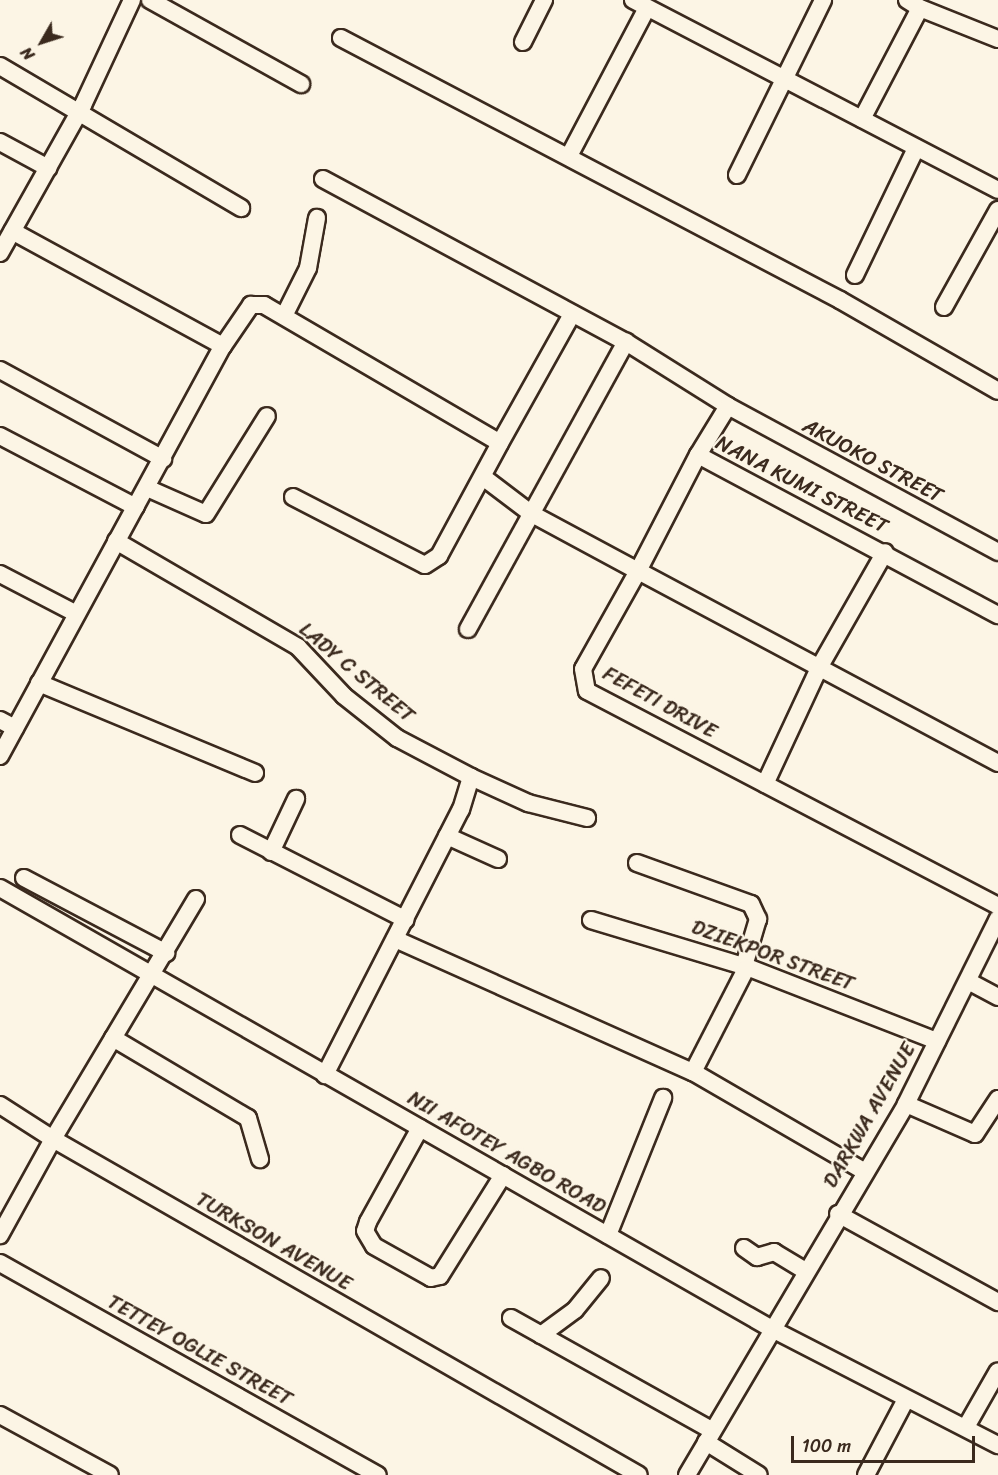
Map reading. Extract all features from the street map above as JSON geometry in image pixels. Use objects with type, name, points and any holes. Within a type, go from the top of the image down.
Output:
[{"type":"street","points":[[0,253],[78,112],[132,0]]},
{"type":"street","points":[[150,0],[302,84]]},
{"type":"street","points":[[523,42],[544,0]]},
{"type":"street","points":[[736,175],[823,0]]},
{"type":"street","points":[[570,154],[640,4],[998,190]]},
{"type":"street","points":[[862,119],[914,4],[998,39]]},
{"type":"street","points":[[341,38],[570,154],[998,392]]},
{"type":"street","points":[[0,66],[241,208]]},
{"type":"street","points":[[0,142],[48,168]]},
{"type":"street","points":[[855,275],[916,148]]},
{"type":"street","name":"AKUOKO STREET","points":[[323,179],[626,342],[728,406],[998,552]]},
{"type":"street","points":[[945,307],[998,210]]},
{"type":"street","points":[[284,316],[308,268],[316,218]]},
{"type":"street","points":[[12,231],[222,346]]},
{"type":"street","points":[[0,756],[75,613],[163,459],[222,346],[250,305],[264,305],[284,316],[500,443]]},
{"type":"street","points":[[293,497],[425,565],[439,556],[573,314]]},
{"type":"street","points":[[468,629],[626,342]]},
{"type":"street","points":[[0,370],[163,459]]},
{"type":"street","points":[[698,455],[728,406]]},
{"type":"street","points":[[147,488],[206,514],[267,416]]},
{"type":"street","points":[[0,436],[136,507]]},
{"type":"street","name":"NANA KUMI STREET","points":[[638,571],[698,455],[885,552],[998,615]]},
{"type":"street","points":[[483,477],[532,514],[998,763]]},
{"type":"street","name":"LADY C STREET","points":[[116,541],[298,647],[344,696],[397,738],[471,777],[528,803],[586,818]]},
{"type":"street","points":[[765,784],[820,666],[885,552]]},
{"type":"street","name":"FEFETI DRIVE","points":[[638,571],[583,669],[587,691],[998,906]]},
{"type":"street","points":[[0,574],[75,613]]},
{"type":"street","points":[[39,683],[255,773]]},
{"type":"street","points":[[0,720],[15,728]]},
{"type":"street","points":[[325,1075],[406,920],[447,836],[471,777]]},
{"type":"street","points":[[271,852],[296,799]]},
{"type":"street","points":[[240,835],[406,920]]},
{"type":"street","points":[[447,836],[498,859]]},
{"type":"street","points":[[637,863],[751,904],[759,919],[745,967],[693,1072]]},
{"type":"street","points":[[24,878],[166,953]]},
{"type":"street","name":"NII AFOTEY AGBO ROAD","points":[[0,888],[772,1329],[906,1400],[966,1427],[998,1445]]},
{"type":"street","points":[[0,1235],[53,1139],[153,975],[196,899]]},
{"type":"street","name":"DZIEKPOR STREET","points":[[591,920],[745,967],[937,1041]]},
{"type":"street","name":"DARKWA AVENUE","points":[[687,1475],[838,1214],[906,1104],[998,920]]},
{"type":"street","points":[[395,939],[693,1072],[864,1172]]},
{"type":"street","points":[[968,981],[998,997]]},
{"type":"street","points":[[113,1038],[248,1118],[260,1159]]},
{"type":"street","points":[[608,1235],[663,1098]]},
{"type":"street","points":[[906,1104],[975,1134],[998,1099]]},
{"type":"street","name":"TURKSON AVENUE","points":[[0,1105],[53,1139],[639,1475]]},
{"type":"street","points":[[420,1128],[368,1222],[365,1231],[374,1246],[431,1278],[440,1276],[503,1175]]},
{"type":"street","points":[[838,1214],[998,1302]]},
{"type":"street","points":[[744,1248],[756,1257],[774,1252],[806,1270]]},
{"type":"street","name":"TETTEY OGLIE STREET","points":[[0,1263],[378,1475]]},
{"type":"street","points":[[541,1335],[574,1310],[601,1278]]},
{"type":"street","points":[[512,1318],[709,1437],[759,1475]]},
{"type":"street","points":[[966,1427],[998,1371]]},
{"type":"street","points":[[867,1475],[906,1400]]},
{"type":"street","points":[[0,1415],[110,1475]]}]
